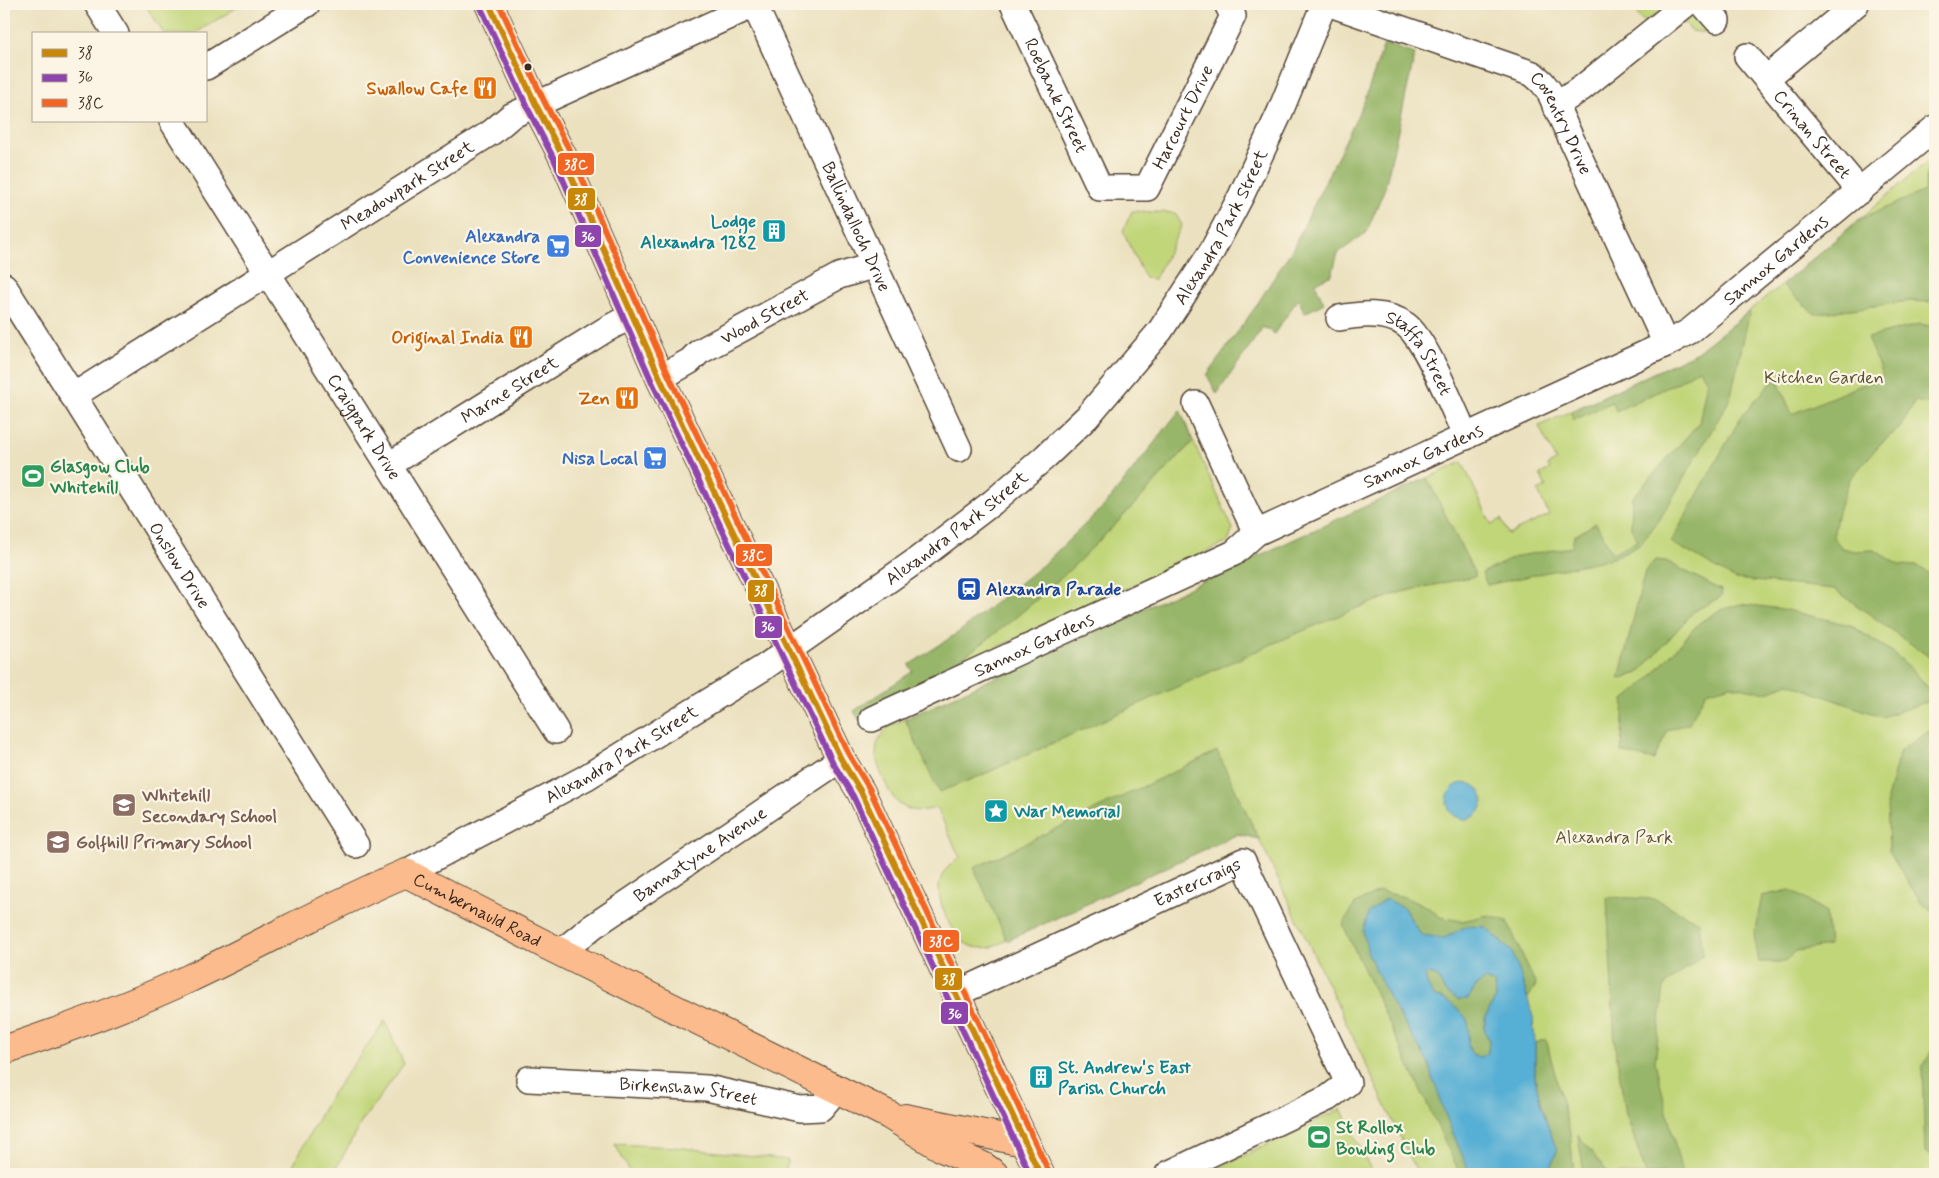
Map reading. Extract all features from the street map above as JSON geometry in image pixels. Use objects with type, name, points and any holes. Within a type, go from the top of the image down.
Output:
[{"type":"main road","points":[[489,4],[536,106],[562,155],[660,378],[841,759],[861,792],[1040,1174]]},
{"type":"main road","name":"Cumbernauld Road","points":[[4,1050],[102,1015],[186,980],[262,944],[359,893],[406,873],[889,1115],[944,1150],[986,1172]]},
{"type":"main road","name":"Cumbernauld Road","points":[[889,1115],[1024,1142]]},
{"type":"street","points":[[97,4],[115,32]]},
{"type":"street","points":[[208,66],[307,4]]},
{"type":"street","name":"Meadowpark Street","points":[[73,396],[492,132],[510,116],[536,106],[755,4]]},
{"type":"street","name":"Ballindalloch Drive","points":[[755,4],[959,449]]},
{"type":"street","name":"Roebank Street","points":[[1013,4],[1100,188]]},
{"type":"street","name":"Harcourt Drive","points":[[1100,188],[1147,188],[1233,16],[1227,4]]},
{"type":"street","name":"Alexandra Park Street","points":[[406,873],[585,778],[755,673],[917,560],[993,502],[1038,464],[1087,417],[1160,332],[1212,251],[1241,196],[1280,112],[1324,4]]},
{"type":"street","name":"Coventry Drive","points":[[1330,4],[1533,74],[1546,86],[1666,344]]},
{"type":"street","points":[[1555,106],[1582,88],[1686,4]]},
{"type":"street","name":"Crinan Street","points":[[1767,78],[1840,9]]},
{"type":"street","name":"Crinan Street","points":[[1747,56],[1860,190]]},
{"type":"street","name":"Craigpark Drive","points":[[173,122],[556,731]]},
{"type":"street","name":"Sannox Gardens","points":[[872,719],[1234,553],[1256,534],[1666,344],[1690,331],[1935,128]]},
{"type":"street","name":"Wood Street","points":[[660,378],[690,361],[699,352],[839,276],[875,266]]},
{"type":"street","name":"Onslow Drive","points":[[4,286],[356,845]]},
{"type":"street","name":"Staffa Street","points":[[1339,318],[1363,314],[1393,318],[1407,326],[1422,343],[1466,437]]},
{"type":"street","name":"Marne Street","points":[[389,465],[605,330],[632,316]]},
{"type":"street","points":[[1196,404],[1256,534]]},
{"type":"street","name":"Bannatyne Avenue","points":[[554,948],[592,926],[841,759]]},
{"type":"street","name":"Eastercraigs","points":[[956,994],[1243,861],[1348,1082],[1328,1098],[1168,1174]]},
{"type":"street","name":"Birkenshaw Street","points":[[529,1079],[707,1088],[800,1109],[821,1108],[837,1089]]},
{"type":"green space","points":[[145,4],[242,4],[197,32],[163,32]]},
{"type":"green space","points":[[1646,4],[1669,4],[1645,23],[1635,12]]},
{"type":"green space","points":[[1687,17],[1700,18],[1714,34],[1691,31],[1682,20]]},
{"type":"green space","points":[[1384,44],[1415,54],[1385,188],[1366,233],[1338,253],[1332,275],[1315,283],[1324,303],[1305,313],[1298,299],[1274,334],[1263,327],[1217,394],[1207,375],[1254,309],[1293,248],[1364,102]]},
{"type":"green space","name":"Alexandra Park","points":[[1935,155],[1935,1174],[1418,1174],[1259,839],[1238,834],[992,947],[973,947],[957,936],[948,922],[939,888],[941,877],[945,870],[960,858],[937,808],[921,811],[910,810],[902,806],[889,790],[879,767],[876,752],[879,739],[890,726],[1462,462],[1491,524],[1501,519],[1508,534],[1549,515],[1538,491],[1546,487],[1540,474],[1550,469],[1548,465],[1556,461],[1539,426],[1696,353],[1782,285]]},
{"type":"green space","points":[[1935,155],[1935,295],[1929,302],[1910,301],[1815,314],[1782,285],[1860,219],[1924,191],[1930,160]]},
{"type":"green space","points":[[1132,211],[1175,213],[1182,225],[1155,279],[1145,278],[1123,231]]},
{"type":"green space","points":[[1750,311],[1730,399],[1660,519],[1640,544],[1613,558],[1487,585],[1482,573],[1518,556],[1572,547],[1574,536],[1596,523],[1612,553],[1637,541],[1631,528],[1632,498],[1699,423],[1707,381],[1699,369],[1677,383],[1616,411],[1612,402],[1574,420],[1570,412],[1696,353]]},
{"type":"green space","points":[[1920,324],[1935,327],[1935,405],[1915,401],[1900,428],[1881,443],[1850,479],[1838,511],[1833,537],[1842,548],[1854,551],[1874,550],[1899,565],[1918,566],[1935,578],[1935,661],[1834,589],[1735,579],[1671,542],[1741,417],[1776,377],[1792,414],[1883,376],[1867,338]]},
{"type":"green space","points":[[1180,410],[1193,441],[1078,562],[1038,599],[990,638],[939,674],[859,720],[854,711],[913,671],[909,665],[959,632],[1045,563],[1106,504]]},
{"type":"green space","points":[[1193,441],[1233,529],[1228,542],[956,666],[955,663],[1021,612],[1077,563],[1128,512]]},
{"type":"green space","points":[[1427,478],[1476,576],[1402,592],[1357,608],[1272,644],[980,776],[939,792],[905,719]]},
{"type":"green space","points":[[1655,560],[1666,561],[1721,590],[1722,596],[1693,612],[1639,673],[1619,679],[1645,571]]},
{"type":"green space","points":[[1741,604],[1782,609],[1850,625],[1891,651],[1912,669],[1935,696],[1935,699],[1882,717],[1788,683],[1766,693],[1731,685],[1706,692],[1689,723],[1668,730],[1654,760],[1621,752],[1624,700],[1648,680],[1699,623],[1720,610]]},
{"type":"green space","points":[[1935,729],[1935,914],[1921,903],[1889,851],[1887,799],[1900,751]]},
{"type":"green space","points":[[1217,751],[1259,839],[1238,834],[1007,941],[974,868]]},
{"type":"green space","points":[[1790,890],[1826,912],[1829,946],[1796,951],[1785,962],[1759,962],[1754,935],[1762,896]]},
{"type":"green space","points":[[1380,891],[1404,897],[1428,907],[1440,917],[1462,921],[1488,915],[1507,921],[1536,985],[1528,998],[1512,952],[1486,927],[1467,926],[1444,938],[1421,935],[1404,908],[1391,1002],[1429,1063],[1441,1104],[1470,1174],[1460,1174],[1343,925],[1355,904]]},
{"type":"green space","points":[[1607,897],[1655,899],[1699,922],[1703,955],[1664,986],[1655,1062],[1682,1174],[1646,1174],[1626,1114],[1615,1047]]},
{"type":"green space","points":[[1425,974],[1437,976],[1445,992],[1468,999],[1477,985],[1485,980],[1495,984],[1496,998],[1485,1018],[1485,1032],[1489,1040],[1488,1053],[1480,1057],[1473,1056],[1468,1043],[1467,1020],[1449,1002],[1435,997],[1427,984]]},
{"type":"green space","points":[[385,1021],[404,1064],[362,1121],[333,1174],[288,1174],[331,1095]]},
{"type":"green space","points":[[1546,1039],[1570,1133],[1574,1174],[1551,1174],[1549,1171],[1557,1151],[1541,1106],[1535,1077],[1535,1043]]},
{"type":"green space","points":[[1935,1047],[1935,1159],[1925,1152],[1922,1067]]},
{"type":"green space","name":"St Rollox Bowling Club","points":[[1341,1109],[1373,1174],[1206,1174],[1225,1165]]},
{"type":"green space","points":[[1578,1135],[1609,1174],[1584,1174]]},
{"type":"green space","points":[[615,1144],[675,1147],[788,1160],[785,1174],[631,1174]]},
{"type":"water","points":[[1465,783],[1472,784],[1478,788],[1482,794],[1482,808],[1478,814],[1472,818],[1465,819],[1458,818],[1452,814],[1448,808],[1447,801],[1448,794],[1452,788],[1458,784]]},
{"type":"water","points":[[1386,899],[1404,908],[1421,935],[1444,938],[1467,926],[1486,927],[1512,952],[1533,1017],[1535,1077],[1541,1106],[1557,1151],[1549,1170],[1551,1174],[1470,1174],[1441,1104],[1429,1063],[1391,1002],[1368,954],[1363,931],[1369,912]],"holes":[[[1425,974],[1437,976],[1445,992],[1459,1000],[1468,999],[1477,985],[1485,980],[1495,984],[1496,998],[1485,1018],[1485,1032],[1489,1040],[1488,1053],[1480,1057],[1473,1056],[1468,1043],[1467,1020],[1449,1002],[1435,997],[1427,984]]]},
{"type":"transit line","name":"38","points":[[489,4],[536,105],[562,155],[660,378],[841,759],[861,792],[1040,1174]]},
{"type":"transit line","name":"38C","points":[[499,4],[544,101],[570,151],[668,374],[849,755],[869,788],[1048,1170]]},
{"type":"transit line","name":"36","points":[[481,8],[528,109],[554,159],[652,382],[833,763],[853,796],[1030,1174]]},
{"type":"place","name":"Swallow Cafe","points":[[485,88]]},
{"type":"place","name":"Lodge Alexandra 1282","points":[[774,231]]},
{"type":"place","name":"Alexandra Convenience Store","points":[[558,246]]},
{"type":"place","name":"Original India","points":[[521,337]]},
{"type":"place","name":"Zen","points":[[627,398]]},
{"type":"place","name":"Nisa Local","points":[[655,458]]},
{"type":"place","name":"Glasgow Club Whitehill","points":[[33,476]]},
{"type":"place","name":"Alexandra Parade","points":[[969,589]]},
{"type":"place","name":"Whitehill Secondary School","points":[[124,805]]},
{"type":"place","name":"War Memorial","points":[[996,811]]},
{"type":"place","name":"Golfhill Primary School","points":[[58,842]]},
{"type":"place","name":"St. Andrew's East Parish Church","points":[[1041,1077]]},
{"type":"place","name":"St Rollox Bowling Club","points":[[1319,1137]]},
{"type":"park label","name":"Kitchen Garden","points":[[1824,377]]}]
